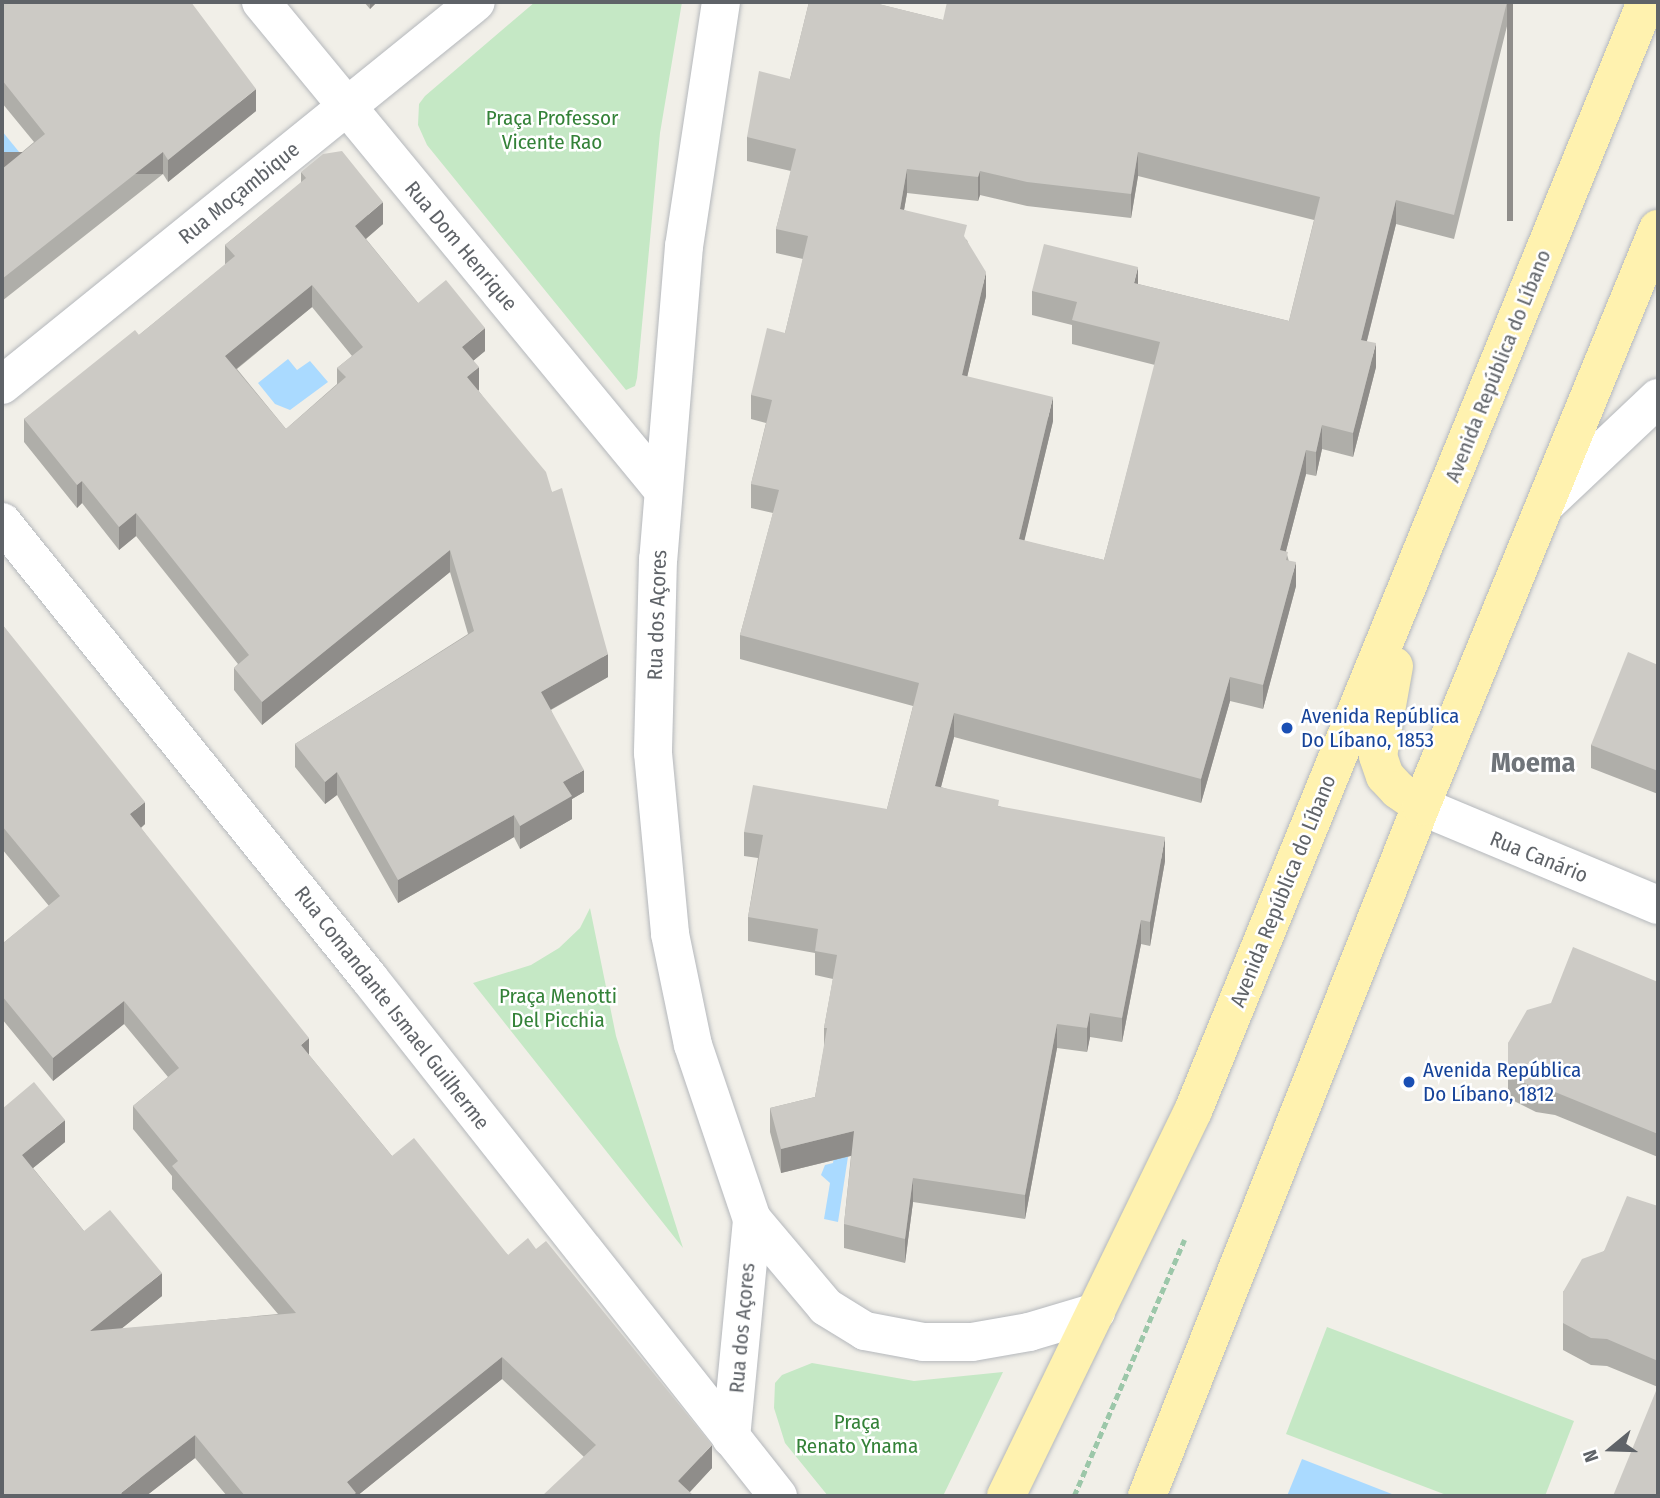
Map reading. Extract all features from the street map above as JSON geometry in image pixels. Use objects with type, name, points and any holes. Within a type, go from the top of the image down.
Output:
[{"type":"main road","name":"Avenida República do Líbano","points":[[1006,1496],[1192,1111],[1646,2]]},
{"type":"main road","points":[[1147,1496],[1422,806],[1658,229]]},
{"type":"main road","points":[[1422,806],[1385,776],[1377,744],[1397,651],[1478,416]]},
{"type":"street","name":"Rua Dom Henrique","points":[[261,2],[663,490]]},
{"type":"street","name":"Rua Moçambique","points":[[2,385],[476,2]]},
{"type":"street","name":"Rua dos Açores","points":[[721,2],[684,246],[663,490],[653,753],[670,934],[693,1045],[752,1219],[826,1307],[865,1331],[923,1342],[972,1342],[1029,1332],[1096,1312]]},
{"type":"street","points":[[1547,503],[1658,398]]},
{"type":"street","name":"Rua Comandante Ismael Guilherme","points":[[2,522],[369,978],[778,1496]]},
{"type":"street","name":"Rua Canário","points":[[1422,806],[1658,905]]},
{"type":"street","name":"Rua dos Açores","points":[[731,1438],[752,1219]]},
{"type":"green space","name":"Praça Professor Vicente Rao","points":[[535,2],[682,2],[660,133],[637,378],[635,386],[626,390],[427,145],[418,125],[419,104],[425,96]]},
{"type":"green space","name":"Praça Menotti Del Picchia","points":[[590,908],[616,1036],[683,1248],[473,983],[531,965],[559,948],[580,928]]},
{"type":"green space","points":[[1327,1327],[1574,1421],[1545,1496],[1449,1496],[1286,1434]]},
{"type":"green space","name":"Praça Renato Ynama","points":[[812,1363],[914,1381],[1003,1372],[943,1496],[828,1496],[785,1443],[774,1408],[775,1383],[782,1375]]},
{"type":"water","points":[[2,131],[24,158],[2,174]]},
{"type":"water","points":[[288,359],[297,370],[310,361],[328,382],[290,410],[275,404],[258,383]]},
{"type":"water","points":[[839,1121],[853,1124],[838,1222],[824,1219],[830,1183],[821,1175],[825,1165],[833,1163]]},
{"type":"water","points":[[1302,1459],[1397,1496],[1287,1496]]},
{"type":"building","points":[[2,2],[191,2],[256,89],[168,160],[163,152],[2,279],[2,169],[45,134],[2,80]]},
{"type":"building","points":[[809,2],[871,2],[943,20],[947,2],[1507,2],[1454,215],[1396,200],[1361,340],[1376,343],[1353,433],[1322,425],[1316,452],[1306,450],[1280,550],[1288,552],[1286,560],[1296,562],[1263,685],[1230,677],[1201,779],[954,713],[935,786],[999,800],[998,806],[1165,837],[1150,922],[1141,920],[1122,1018],[1090,1013],[1087,1028],[1057,1024],[1025,1195],[913,1178],[905,1239],[844,1224],[854,1131],[781,1149],[770,1108],[815,1097],[837,955],[815,951],[818,929],[748,917],[763,835],[744,832],[753,785],[887,809],[919,683],[740,635],[779,490],[751,484],[772,400],[751,395],[767,328],[785,333],[808,236],[776,229],[796,149],[747,137],[759,71],[790,79]],"holes":[[[1138,152],[1320,197],[1289,321],[1134,283],[1138,267],[1044,244],[1032,291],[1077,302],[1072,320],[1160,342],[1104,560],[1019,539],[1053,397],[962,375],[986,272],[964,236],[967,225],[900,209],[907,169],[978,177],[980,171],[1027,182],[1131,194]]]},
{"type":"building","points":[[342,151],[383,202],[355,226],[418,303],[446,280],[485,328],[462,347],[479,367],[467,377],[546,472],[552,492],[562,488],[608,654],[541,692],[584,770],[563,782],[572,796],[520,826],[514,815],[398,880],[337,772],[325,782],[295,744],[474,631],[450,550],[262,702],[234,668],[249,655],[136,513],[119,527],[82,481],[77,485],[24,419],[135,330],[139,335],[235,256],[225,245],[306,178],[301,172],[323,154]],"holes":[[[312,285],[363,347],[337,368],[346,377],[286,429],[225,356]]]},
{"type":"building","points":[[2,624],[145,802],[130,814],[309,1038],[301,1045],[392,1156],[414,1138],[508,1255],[528,1238],[536,1249],[546,1241],[712,1445],[678,1481],[694,1496],[542,1496],[596,1445],[502,1357],[347,1482],[356,1493],[352,1496],[245,1496],[195,1435],[121,1493],[124,1496],[2,1496],[2,1109],[34,1082],[65,1120],[22,1155],[84,1231],[110,1210],[162,1273],[90,1331],[296,1313],[172,1166],[178,1161],[133,1106],[179,1068],[124,1001],[53,1058],[2,996],[2,944],[60,896],[2,826]]},
{"type":"building","points":[[1628,652],[1658,665],[1658,771],[1591,745]]},
{"type":"building","points":[[1573,947],[1658,982],[1658,1134],[1555,1092],[1536,1089],[1508,1074],[1508,1043],[1527,1010],[1551,1003]]},
{"type":"building","points":[[1627,1196],[1658,1206],[1658,1361],[1607,1339],[1591,1338],[1563,1323],[1563,1292],[1582,1259],[1604,1251]]},
{"type":"building","points":[[1658,1386],[1658,1496],[1613,1496]]},
{"type":"place","name":"Avenida República Do Líbano, 1853","points":[[1287,728]]},
{"type":"place","name":"Avenida República Do Líbano, 1812","points":[[1409,1082]]},
{"type":"district","name":"Moema","points":[[1533,763]]}]
